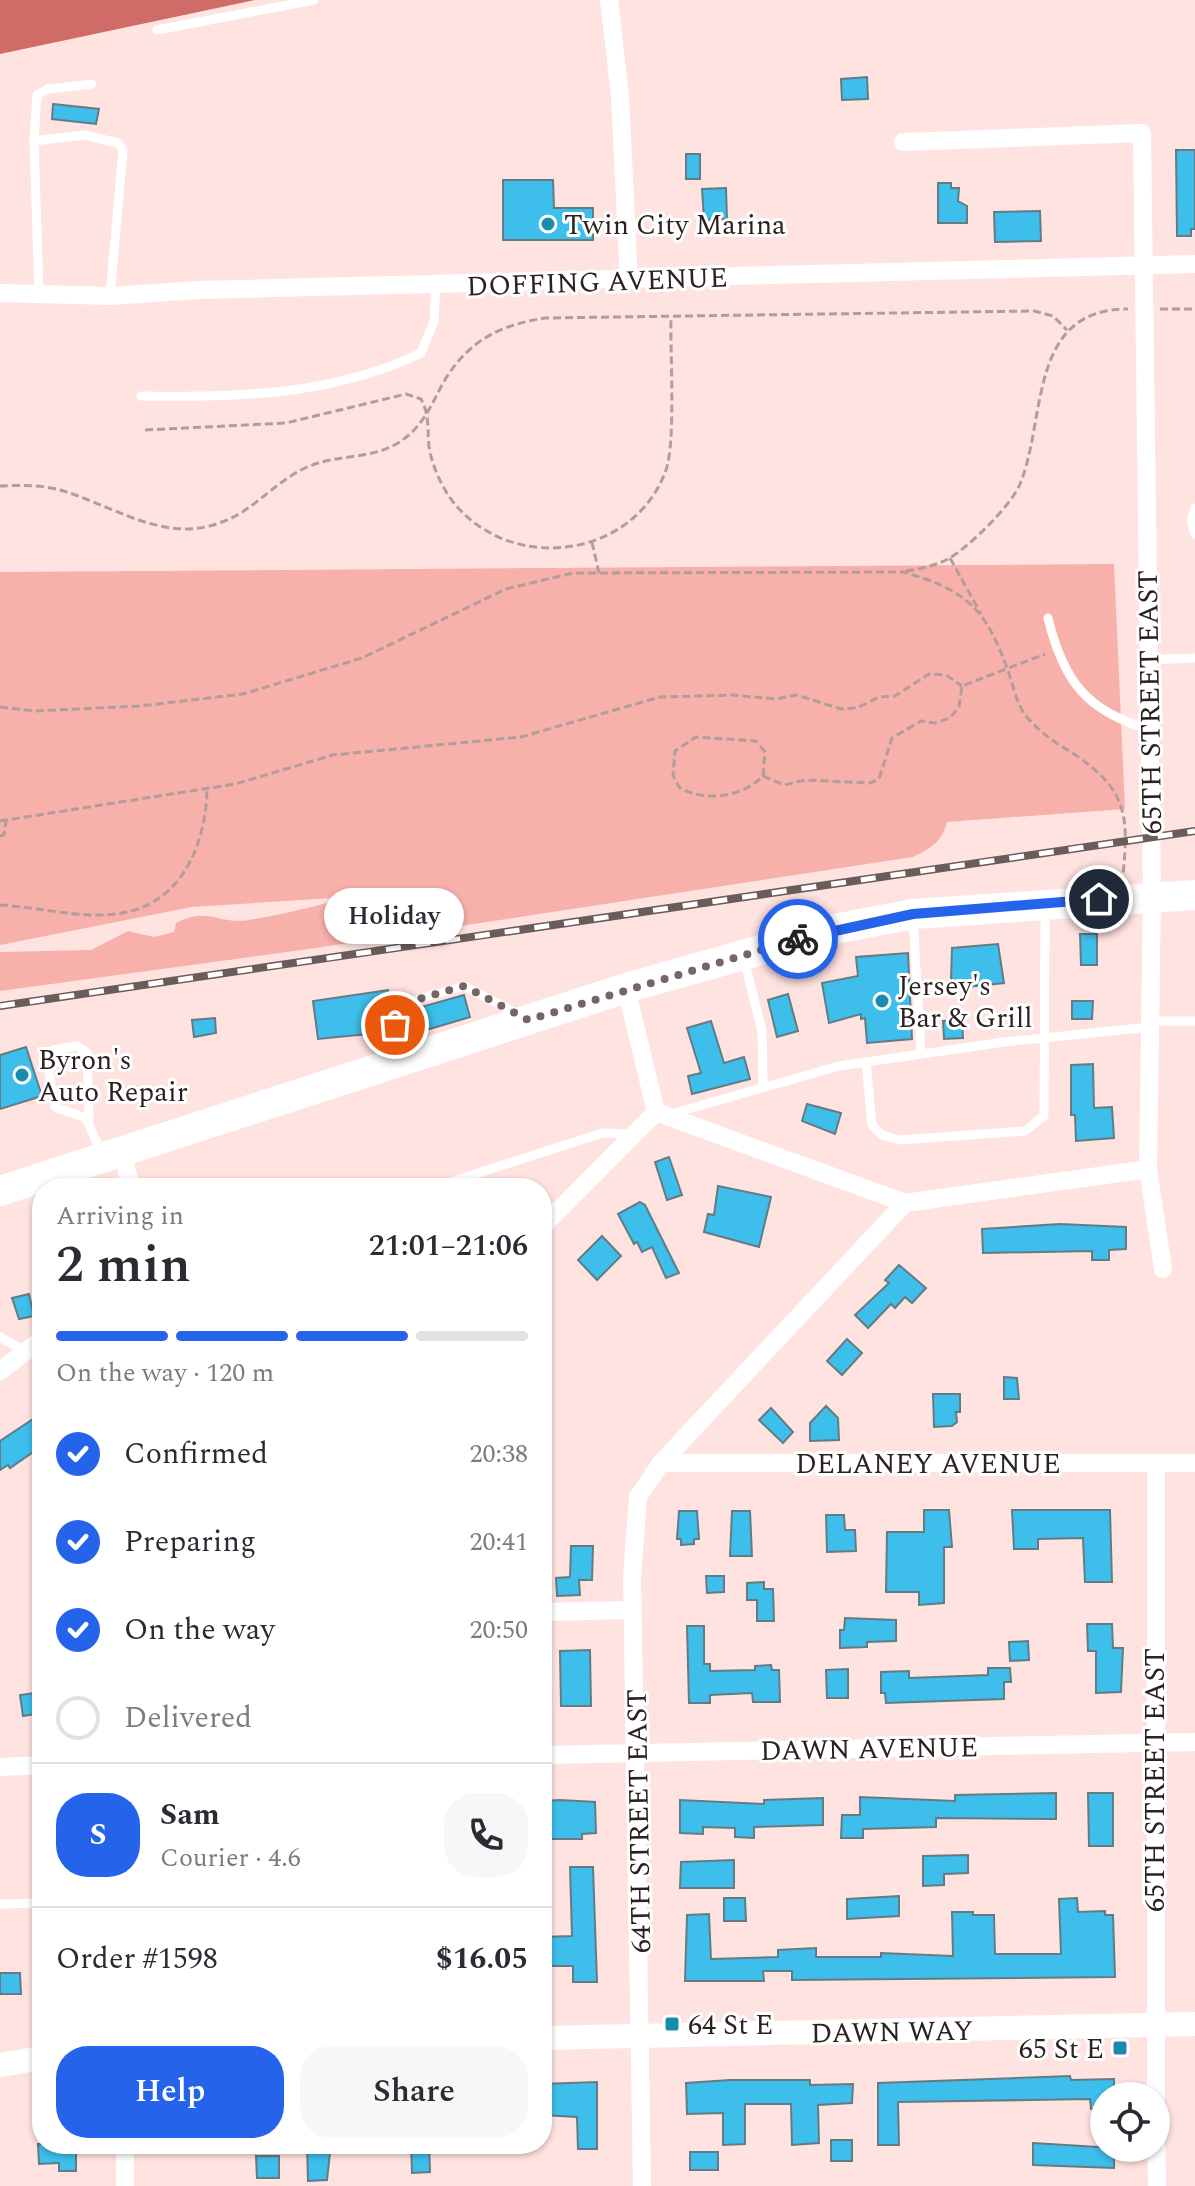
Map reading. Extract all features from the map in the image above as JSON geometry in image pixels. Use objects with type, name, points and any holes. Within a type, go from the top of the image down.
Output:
[{"type":"main road","points":[[39,1178],[626,988],[835,929],[913,914],[1044,903],[1151,886],[1195,895]]},
{"type":"main road","points":[[0,1191],[32,1180]]},
{"type":"street","points":[[609,0],[620,96],[629,281]]},
{"type":"street","name":"65TH STREET EAST","points":[[903,142],[1142,133],[1151,886],[1148,1169],[1163,1269]]},
{"type":"street","name":"DOFFING AVENUE","points":[[0,293],[110,296],[201,290],[1195,264]]},
{"type":"street","points":[[626,988],[660,1114]]},
{"type":"street","points":[[552,1217],[634,1134],[660,1114]]},
{"type":"street","points":[[660,1114],[905,1203],[1148,1169]]},
{"type":"street","points":[[112,1154],[125,1178]]},
{"type":"street","name":"64TH STREET EAST","points":[[642,2186],[643,2037],[632,1610],[638,1497],[661,1463],[905,1203]]},
{"type":"street","points":[[0,1371],[32,1347]]},
{"type":"street","name":"DELANEY AVENUE","points":[[661,1463],[1195,1463]]},
{"type":"street","name":"65TH STREET EAST","points":[[1156,1464],[1156,2082]]},
{"type":"street","points":[[552,1612],[632,1610]]},
{"type":"street","name":"DAWN AVENUE","points":[[552,1755],[1195,1742]]},
{"type":"street","points":[[0,1767],[32,1765]]},
{"type":"street","name":"DAWN WAY","points":[[552,2038],[1195,2024]]},
{"type":"street","points":[[0,2065],[32,2060]]},
{"type":"street","points":[[125,2154],[125,2186]]},
{"type":"street","points":[[1157,2162],[1157,2186]]},
{"type":"lane","points":[[157,30],[314,0]]},
{"type":"lane","points":[[39,294],[34,141],[37,95],[48,89],[92,84]]},
{"type":"lane","points":[[34,141],[84,135],[118,143],[123,150],[110,296]]},
{"type":"lane","points":[[141,396],[235,397],[310,390],[389,369],[421,353],[434,321],[436,286]]},
{"type":"lane","points":[[1195,508],[1191,521],[1195,534]]},
{"type":"lane","points":[[1048,618],[1056,649],[1074,683],[1090,701],[1123,722],[1148,729]]},
{"type":"lane","points":[[1148,660],[1195,658]]},
{"type":"lane","points":[[866,1062],[872,1125],[882,1135],[899,1140],[1025,1131],[1044,1116],[1044,903]]},
{"type":"lane","points":[[913,914],[921,1053]]},
{"type":"lane","points":[[742,955],[760,1020],[763,1085]]},
{"type":"lane","points":[[383,1066],[401,1004],[464,986],[528,1020]]},
{"type":"lane","points":[[660,1114],[763,1085],[866,1062],[1150,1024],[1195,1021]]},
{"type":"lane","points":[[89,1121],[87,1053],[77,1046],[53,1050],[47,1060],[55,1107],[89,1121],[112,1154]]},
{"type":"lane","points":[[463,1178],[602,1133],[634,1134]]},
{"type":"lane","points":[[0,1337],[26,1352]]},
{"type":"lane","points":[[0,1904],[32,1903]]},
{"type":"path","points":[[0,707],[34,711],[125,707],[243,694],[362,658],[506,589],[573,573],[903,572],[930,567],[950,558],[987,525],[1019,488],[1029,458],[1043,378],[1057,344],[1067,330],[1094,315],[1122,309],[1195,309]]},
{"type":"path","points":[[0,486],[56,489],[153,525],[181,529],[221,523],[302,469],[338,457],[376,453],[401,441],[429,414],[447,378],[475,344],[508,324],[545,318],[1034,311],[1053,316],[1067,330]]},
{"type":"path","points":[[145,430],[286,423],[406,394],[421,399],[429,414],[429,447],[441,483],[461,511],[489,532],[527,546],[559,550],[592,542],[630,523],[653,497],[667,466],[671,317]]},
{"type":"path","points":[[592,542],[599,573]]},
{"type":"path","points":[[950,558],[983,618]]},
{"type":"path","points":[[903,572],[930,580],[967,600],[993,628],[1024,714],[1046,737],[1101,776],[1125,809],[1123,878],[1151,886]]},
{"type":"path","points":[[962,686],[1056,649]]},
{"type":"path","points":[[0,821],[207,789],[333,755],[521,737],[650,699],[732,695],[776,699],[797,695],[841,709],[857,708],[879,697],[895,696],[929,674],[946,675],[962,686]]},
{"type":"path","points":[[763,776],[784,785],[831,779],[870,783],[879,779],[892,738],[921,721],[935,723],[950,718],[959,707],[962,686]]},
{"type":"path","points":[[696,737],[756,741],[765,752],[763,776],[750,788],[734,792],[705,797],[689,794],[679,787],[673,775],[675,751],[696,737]]},
{"type":"path","points":[[0,905],[95,914],[131,911],[165,895],[184,875],[201,837],[207,789]]},
{"type":"path","points":[[0,836],[4,835],[6,821]]},
{"type":"shaded area","points":[[0,0],[255,0],[0,54]]},
{"type":"shaded area","points":[[1114,564],[1125,809],[947,822],[935,844],[913,857],[309,949],[0,991],[0,952],[91,950],[128,931],[154,937],[174,932],[176,923],[188,918],[206,916],[249,920],[348,897],[192,907],[0,945],[0,572]]},
{"type":"building","points":[[867,77],[868,99],[842,100],[841,79]]},
{"type":"building","points":[[53,104],[99,109],[96,124],[52,119]]},
{"type":"building","points":[[1176,150],[1195,150],[1195,229],[1191,229],[1191,236],[1177,236]]},
{"type":"building","points":[[686,154],[700,154],[700,179],[686,179]]},
{"type":"building","name":"Twin City Marina","points":[[503,180],[553,180],[554,208],[593,208],[593,240],[503,240]]},
{"type":"building","points":[[938,183],[951,183],[951,188],[959,188],[958,201],[967,206],[967,223],[938,223]]},
{"type":"building","name":"Twin City Marina","points":[[726,188],[727,219],[704,220],[702,189]]},
{"type":"building","points":[[1040,211],[1041,241],[995,242],[994,212]]},
{"type":"building","points":[[1080,934],[1097,934],[1097,965],[1081,965]]},
{"type":"building","points":[[998,944],[1004,983],[958,988],[958,982],[951,982],[952,948]]},
{"type":"building","name":"Jersey's Bar & Grill","points":[[908,953],[912,1039],[867,1043],[865,1018],[861,1019],[861,1014],[829,1023],[822,983],[858,976],[856,957]]},
{"type":"building","points":[[388,990],[391,1002],[368,1034],[318,1039],[313,1001]]},
{"type":"building","points":[[788,994],[798,1031],[777,1037],[768,1000]]},
{"type":"building","points":[[464,995],[470,1017],[406,1036],[402,1025],[407,1011]]},
{"type":"building","points":[[1072,1001],[1093,1001],[1092,1019],[1072,1019]]},
{"type":"building","points":[[215,1018],[216,1033],[194,1037],[192,1020]]},
{"type":"building","points":[[962,1020],[963,1038],[944,1039],[943,1021]]},
{"type":"building","points":[[711,1021],[724,1063],[744,1057],[750,1079],[692,1094],[688,1076],[701,1073],[687,1028]]},
{"type":"building","name":"Byron's Auto Repair","points":[[26,1047],[42,1096],[0,1109],[0,1055]]},
{"type":"building","points":[[1093,1064],[1094,1108],[1112,1107],[1114,1138],[1076,1141],[1075,1115],[1071,1115],[1071,1065]]},
{"type":"building","points":[[807,1104],[841,1113],[835,1134],[802,1121]]},
{"type":"building","points":[[669,1157],[682,1195],[667,1200],[655,1162]]},
{"type":"building","points":[[718,1186],[771,1197],[759,1247],[704,1232],[708,1214],[714,1215]]},
{"type":"building","points":[[640,1202],[645,1205],[679,1273],[666,1278],[652,1247],[642,1252],[637,1242],[634,1244],[618,1214]]},
{"type":"building","points":[[1060,1224],[1126,1227],[1126,1249],[1109,1250],[1109,1260],[1092,1260],[1092,1251],[983,1253],[982,1229]]},
{"type":"building","points":[[602,1236],[621,1256],[597,1280],[578,1260]]},
{"type":"building","points":[[899,1265],[926,1288],[912,1303],[905,1297],[895,1308],[891,1304],[868,1328],[855,1315],[889,1283],[885,1280]]},
{"type":"building","points":[[29,1294],[32,1316],[19,1319],[12,1298]]},
{"type":"building","points":[[847,1339],[862,1353],[842,1375],[827,1361]]},
{"type":"building","points":[[1004,1377],[1017,1378],[1019,1399],[1004,1399]]},
{"type":"building","points":[[933,1394],[960,1394],[960,1412],[956,1412],[957,1422],[952,1426],[934,1427]]},
{"type":"building","points":[[826,1406],[838,1418],[839,1440],[810,1441],[810,1423]]},
{"type":"building","points":[[771,1408],[793,1432],[783,1443],[759,1420]]},
{"type":"building","points":[[32,1420],[32,1453],[10,1468],[8,1465],[0,1470],[0,1441]]},
{"type":"building","points":[[924,1510],[949,1510],[952,1547],[944,1547],[944,1603],[919,1605],[919,1592],[886,1592],[887,1532],[924,1532]]},
{"type":"building","points":[[1012,1510],[1110,1510],[1112,1582],[1085,1582],[1083,1538],[1038,1539],[1038,1549],[1014,1549]]},
{"type":"building","points":[[679,1511],[697,1511],[699,1539],[694,1539],[694,1544],[681,1545],[681,1539],[677,1539]]},
{"type":"building","points":[[732,1511],[750,1511],[752,1556],[730,1556]]},
{"type":"building","points":[[826,1515],[844,1515],[845,1530],[855,1530],[856,1551],[827,1552]]},
{"type":"building","points":[[571,1546],[593,1546],[592,1580],[579,1580],[580,1595],[557,1596],[556,1578],[570,1577]]},
{"type":"building","points":[[706,1576],[724,1576],[724,1592],[707,1593]]},
{"type":"building","points":[[764,1582],[764,1589],[773,1589],[774,1621],[757,1621],[757,1600],[747,1600],[747,1583]]},
{"type":"building","points":[[845,1618],[896,1620],[896,1641],[867,1642],[867,1647],[840,1648],[840,1630],[844,1630]]},
{"type":"building","points":[[1087,1624],[1112,1624],[1113,1648],[1123,1648],[1121,1692],[1096,1693],[1096,1651],[1088,1651]]},
{"type":"building","points":[[687,1626],[704,1626],[704,1664],[710,1664],[710,1671],[755,1670],[755,1666],[771,1665],[772,1670],[779,1670],[780,1702],[753,1702],[752,1693],[710,1695],[710,1703],[689,1703]]},
{"type":"building","points":[[1028,1641],[1029,1660],[1010,1661],[1009,1642]]},
{"type":"building","points":[[590,1650],[591,1706],[561,1706],[560,1651]]},
{"type":"building","points":[[988,1668],[1010,1668],[1011,1682],[1004,1682],[1004,1699],[886,1703],[885,1693],[881,1693],[881,1672],[909,1671],[909,1678],[988,1675]]},
{"type":"building","points":[[848,1669],[848,1698],[827,1698],[826,1670]]},
{"type":"building","points":[[32,1693],[32,1715],[23,1716],[20,1695]]},
{"type":"building","points":[[1056,1793],[1056,1819],[936,1818],[936,1827],[863,1829],[863,1838],[841,1838],[842,1815],[860,1815],[860,1797],[955,1801],[955,1795]]},
{"type":"building","points":[[1088,1793],[1113,1793],[1113,1846],[1089,1846]]},
{"type":"building","points":[[823,1798],[823,1825],[754,1827],[754,1838],[735,1837],[735,1828],[703,1827],[703,1834],[680,1833],[680,1800],[764,1804],[764,1800]]},
{"type":"building","points":[[552,1800],[595,1802],[596,1833],[582,1834],[582,1839],[552,1839]]},
{"type":"building","points":[[968,1855],[968,1873],[944,1874],[944,1885],[923,1886],[923,1856]]},
{"type":"building","points":[[734,1860],[734,1888],[680,1888],[681,1862]]},
{"type":"building","points":[[570,1867],[593,1867],[597,1982],[573,1982],[573,1966],[552,1966],[552,1937],[572,1936]]},
{"type":"building","points":[[899,1896],[899,1916],[847,1919],[847,1899]]},
{"type":"building","points":[[724,1898],[745,1898],[746,1921],[724,1921]]},
{"type":"building","points":[[1077,1898],[1078,1912],[1105,1911],[1105,1915],[1113,1915],[1115,1977],[792,1980],[792,1971],[763,1971],[764,1981],[685,1981],[687,1915],[709,1914],[711,1959],[778,1957],[778,1950],[816,1948],[816,1957],[881,1957],[881,1953],[953,1956],[952,1912],[994,1915],[995,1954],[1061,1954],[1059,1899]]},
{"type":"building","points":[[0,1973],[20,1973],[21,1994],[0,1994]]},
{"type":"building","points":[[1070,2076],[1071,2080],[1114,2079],[1114,2082],[1090,2082],[1090,2099],[898,2102],[899,2145],[878,2145],[878,2083]]},
{"type":"building","points":[[810,2080],[810,2085],[853,2084],[852,2103],[818,2105],[819,2143],[792,2145],[791,2104],[745,2104],[745,2144],[723,2145],[723,2113],[687,2114],[686,2083]]},
{"type":"building","points":[[597,2082],[597,2149],[578,2149],[577,2117],[552,2116],[552,2084]]},
{"type":"building","points":[[831,2140],[852,2140],[852,2161],[831,2161]]},
{"type":"building","points":[[1033,2143],[1090,2147],[1090,2162],[1114,2162],[1114,2168],[1033,2165]]},
{"type":"building","points":[[690,2152],[718,2152],[718,2170],[690,2170]]},
{"type":"building","points":[[38,2154],[76,2154],[76,2171],[59,2171],[59,2163],[39,2164]]},
{"type":"building","points":[[307,2154],[330,2154],[327,2180],[308,2181]]},
{"type":"building","points":[[411,2154],[429,2154],[430,2172],[412,2173]]},
{"type":"building","points":[[256,2156],[279,2156],[279,2178],[257,2178]]},
{"type":"railway","points":[[0,1006],[1195,831]]},
{"type":"way so far","points":[[395,1025],[401,1004],[464,986],[528,1020],[626,988],[798,939]]},
{"type":"place","name":"Twin City Marina","points":[[548,224]]},
{"type":"place","name":"Jersey's Bar & Grill","points":[[882,1001]]},
{"type":"place","name":"Holiday","points":[[395,1025]]},
{"type":"place","name":"Byron's Auto Repair","points":[[22,1075]]},
{"type":"place","name":"64 St E","points":[[672,2024]]},
{"type":"place","name":"65 St E","points":[[1120,2048]]},
{"type":"route","points":[[798,939],[913,914],[1099,899]]}]
